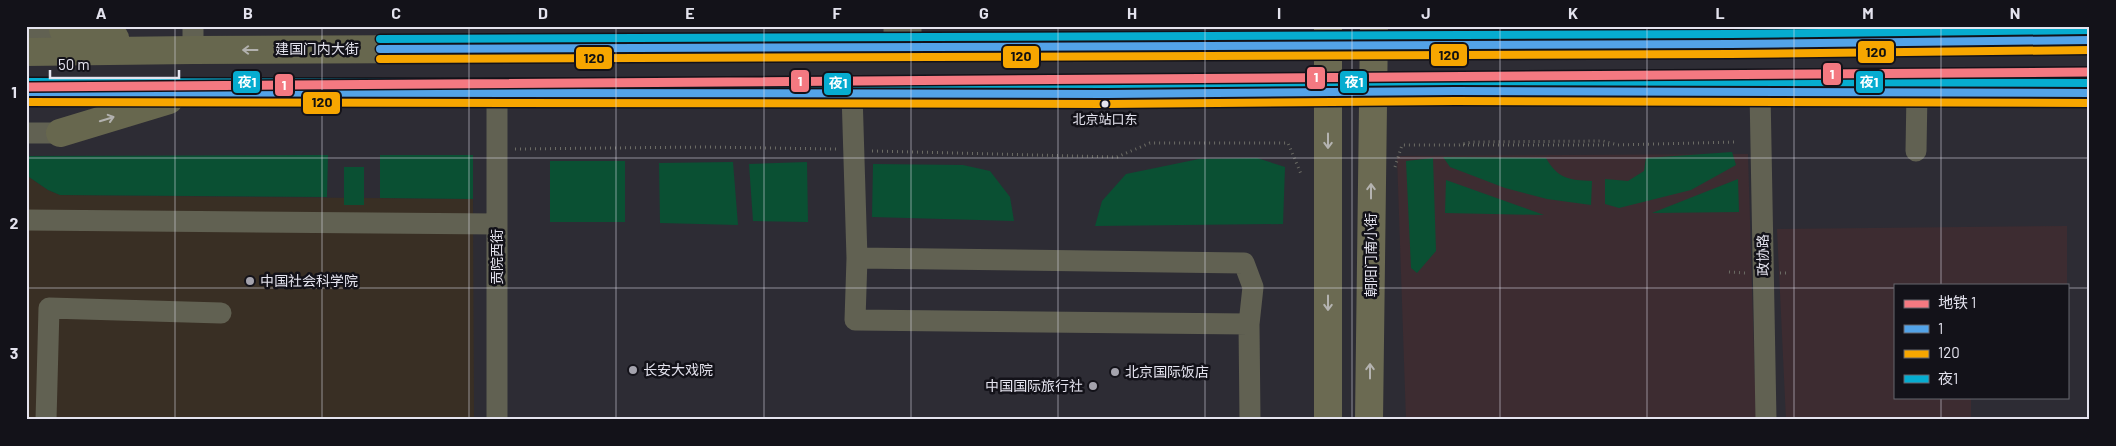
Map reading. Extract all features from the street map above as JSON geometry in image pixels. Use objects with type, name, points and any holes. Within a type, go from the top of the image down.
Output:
[{"type":"highway","points":[[64,30],[193,38]]},
{"type":"highway","points":[[1374,36],[1909,34],[2090,40]]},
{"type":"highway","name":"建国门内大街","points":[[26,52],[193,38],[1374,36]]},
{"type":"highway","points":[[26,92],[1106,94],[1372,91],[1760,91],[2090,93]]},
{"type":"highway","points":[[60,133],[198,92]]},
{"type":"main road","points":[[1328,36],[1328,420]]},
{"type":"main road","name":"朝阳门南小街","points":[[1369,420],[1374,36]]},
{"type":"street","points":[[26,30],[64,30]]},
{"type":"street","name":"政协路","points":[[1760,91],[1766,420]]},
{"type":"street","points":[[1916,151],[1917,92]]},
{"type":"street","points":[[852,93],[857,258],[856,320],[1250,324]]},
{"type":"street","name":"贡院西街","points":[[497,94],[497,420]]},
{"type":"street","points":[[26,133],[60,133]]},
{"type":"street","points":[[26,220],[497,224]]},
{"type":"street","points":[[857,258],[1244,263],[1253,287],[1250,324],[1250,420]]},
{"type":"street","points":[[46,420],[49,308],[221,313]]},
{"type":"path","points":[[1394,170],[1402,145],[1459,145],[1471,142],[1603,141],[1618,145],[1734,142]]},
{"type":"path","points":[[514,149],[704,147],[1117,157],[1150,143],[1288,143],[1301,174]]},
{"type":"shaded area","points":[[1748,154],[1756,420],[1406,420],[1397,156]]},
{"type":"shaded area","name":"中国社会科学院","points":[[26,175],[48,190],[60,195],[473,199],[474,420],[26,420]]},
{"type":"shaded area","points":[[2067,226],[2067,284],[1894,284],[1894,398],[1971,398],[1971,420],[1786,420],[1777,229]]},
{"type":"green space","points":[[1732,152],[1736,165],[1691,190],[1619,208],[1605,204],[1605,179],[1628,181],[1644,171],[1646,158]]},
{"type":"green space","points":[[328,155],[327,197],[60,195],[48,190],[26,175],[26,156]]},
{"type":"green space","points":[[380,155],[473,155],[473,199],[380,198]]},
{"type":"green space","points":[[1443,157],[1546,158],[1555,170],[1565,177],[1592,181],[1591,205],[1547,199],[1505,188],[1450,167]]},
{"type":"green space","points":[[1257,158],[1285,167],[1283,224],[1095,226],[1102,201],[1126,174],[1199,159]]},
{"type":"green space","points":[[1433,158],[1436,251],[1417,273],[1411,268],[1406,161]]},
{"type":"green space","points":[[550,161],[625,161],[625,222],[550,222]]},
{"type":"green space","points":[[733,162],[738,225],[660,223],[659,163]]},
{"type":"green space","points":[[807,162],[808,222],[753,221],[749,164]]},
{"type":"green space","points":[[873,164],[963,165],[990,171],[1010,197],[1014,221],[872,217]]},
{"type":"green space","points":[[344,167],[364,167],[364,205],[344,205]]},
{"type":"green space","points":[[1738,179],[1739,212],[1652,213]]},
{"type":"green space","points":[[1446,180],[1544,215],[1445,213]]},
{"type":"metro line","name":"1","points":[[26,87],[2090,72]]},
{"type":"transit line","name":"夜1","points":[[380,39],[1731,34],[2090,30]]},
{"type":"transit line","name":"1","points":[[380,49],[1731,44],[2090,40]]},
{"type":"transit line","name":"120","points":[[380,59],[1731,54],[2090,50]]},
{"type":"transit line","name":"夜1","points":[[26,82],[1106,84],[1455,81],[2090,83]]},
{"type":"transit line","name":"1","points":[[26,92],[1106,94],[1455,91],[2090,93]]},
{"type":"transit line","name":"120","points":[[26,102],[1106,104],[1455,101],[2090,103]]},
{"type":"place","name":"北京站口东","points":[[1105,104]]},
{"type":"place","name":"中国社会科学院","points":[[250,281]]},
{"type":"place","name":"长安大戏院","points":[[633,370]]},
{"type":"place","name":"北京国际饭店","points":[[1115,372]]},
{"type":"place","name":"中国国际旅行社","points":[[1093,386]]}]
